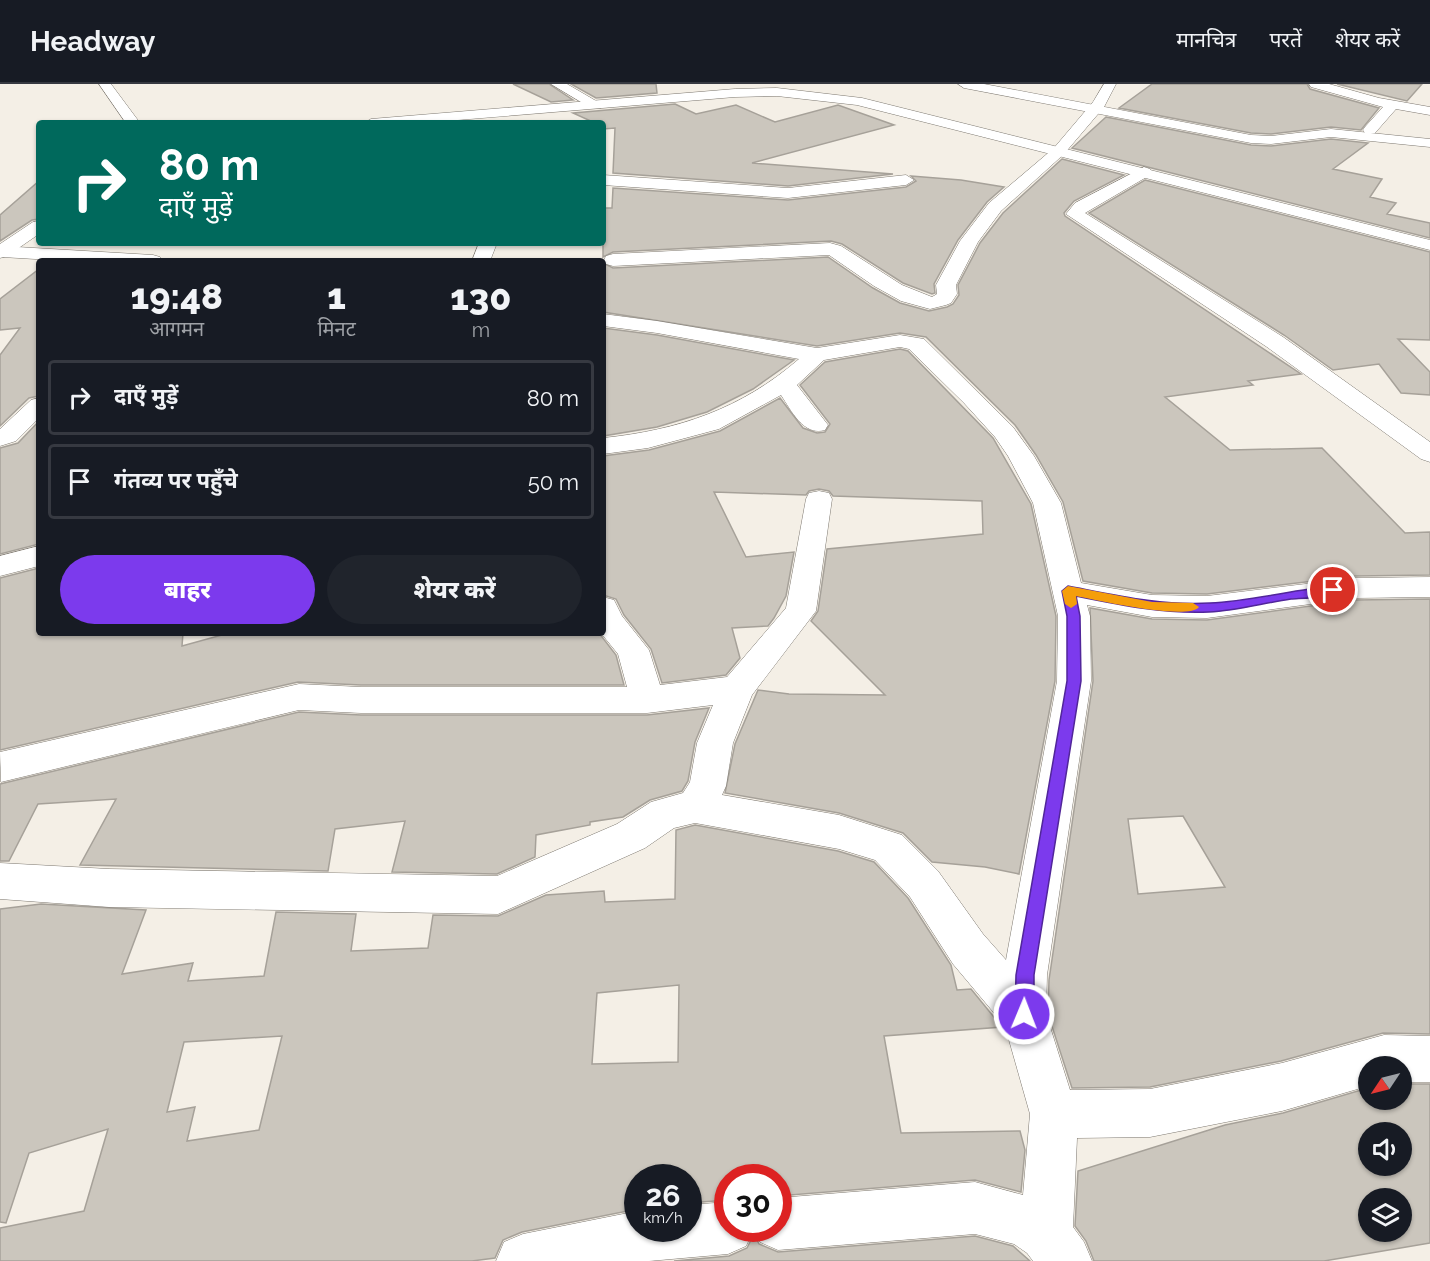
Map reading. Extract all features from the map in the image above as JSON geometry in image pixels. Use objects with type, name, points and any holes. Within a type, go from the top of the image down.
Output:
[{"type":"street","points":[[105,84],[131,120]]},
{"type":"street","points":[[557,84],[596,105]]},
{"type":"street","points":[[964,84],[1235,131],[1257,133],[1330,126],[1430,137]]},
{"type":"street","points":[[1007,84],[1095,107],[1251,139],[1271,140],[1331,133],[1430,143]]},
{"type":"street","points":[[613,260],[830,249],[835,250],[874,277],[920,300],[932,303],[944,299],[947,294],[946,285],[969,241],[995,207],[1059,150],[1095,107],[1110,84]]},
{"type":"street","points":[[1315,84],[1392,105],[1430,111]]},
{"type":"street","points":[[408,120],[735,93],[777,92],[822,96],[857,101],[1059,150],[1430,245]]},
{"type":"street","points":[[1370,130],[1392,105]]},
{"type":"street","points":[[1143,172],[1081,207],[1075,214],[1275,342],[1430,454]]},
{"type":"street","points":[[606,180],[788,193],[906,180]]},
{"type":"street","points":[[1,251],[36,228]]},
{"type":"street","points":[[1,251],[107,258]]},
{"type":"street","points":[[606,320],[658,326],[817,355],[900,341],[916,344],[972,398],[1022,456],[1047,503],[1074,616],[1074,681],[1025,975],[1024,1014],[1054,1114],[1055,1247]]},
{"type":"street","points":[[606,446],[648,441],[710,424],[784,384],[817,355]]},
{"type":"street","points":[[784,384],[816,425]]},
{"type":"street","points":[[0,439],[7,436],[36,408]]},
{"type":"street","points":[[694,807],[708,786],[715,743],[737,689],[801,611],[819,499]]},
{"type":"street","points":[[0,567],[36,557]]},
{"type":"street","points":[[1068,591],[1152,606],[1207,608],[1355,588],[1430,587]]},
{"type":"street","points":[[606,614],[633,650],[647,700]]},
{"type":"street","points":[[1,767],[299,697],[361,700],[647,700],[737,689]]},
{"type":"street","points":[[0,881],[109,888],[498,895],[631,836],[664,814],[694,807],[839,832],[888,847],[924,884],[968,949],[1024,1014]]},
{"type":"street","points":[[1054,1114],[1150,1113],[1282,1088],[1384,1058],[1430,1059]]},
{"type":"street","points":[[792,1223],[975,1208],[1025,1221],[1055,1247]]},
{"type":"street","points":[[523,1261],[653,1234],[714,1229]]},
{"type":"building","points":[[513,84],[549,84],[573,100],[551,102]]},
{"type":"building","points":[[571,84],[656,84],[657,93],[596,98]]},
{"type":"building","points":[[1152,84],[1307,84],[1310,89],[1379,108],[1361,130],[1331,127],[1271,134],[1251,133],[1119,108]]},
{"type":"building","points":[[1337,84],[1422,84],[1407,101]]},
{"type":"building","points":[[675,104],[696,114],[736,105],[775,122],[838,105],[894,125],[752,163],[893,174],[788,186],[613,173],[615,128],[606,129],[606,120],[588,120],[573,113]]},
{"type":"building","points":[[1106,117],[1251,145],[1271,146],[1331,139],[1368,143],[1333,169],[1382,179],[1370,197],[1396,203],[1387,214],[1430,223],[1430,238],[1072,148]]},
{"type":"building","points":[[1062,159],[1124,175],[1074,201],[1064,213],[1065,216],[1301,374],[1248,381],[1253,385],[1165,397],[1230,450],[1322,448],[1405,533],[1430,532],[1430,575],[1355,576],[1207,594],[1152,593],[1083,581],[1063,502],[1036,455],[1015,425],[926,337],[900,333],[817,346],[606,312],[606,264],[613,268],[828,257],[873,288],[900,303],[929,311],[947,307],[953,304],[959,295],[958,285],[980,243],[1003,213]]},
{"type":"building","points":[[911,176],[961,180],[1004,187],[987,202],[958,240],[934,284],[935,293],[932,294],[903,283],[842,244],[831,241],[613,252],[603,257],[603,246],[606,246],[606,208],[612,208],[613,188],[788,200],[906,187],[916,181]]},
{"type":"building","points":[[1145,180],[1430,252],[1430,340],[1398,339],[1430,372],[1430,395],[1401,393],[1379,364],[1333,370],[1284,335],[1089,213]]},
{"type":"building","points":[[36,184],[36,219],[0,241],[0,215]]},
{"type":"building","points":[[36,271],[36,397],[29,398],[0,426],[0,355],[20,328],[0,330],[0,299]]},
{"type":"building","points":[[606,328],[657,335],[794,360],[753,389],[707,412],[657,427],[606,436]]},
{"type":"building","points":[[900,349],[908,351],[993,438],[1031,504],[1056,616],[1055,681],[1019,874],[985,867],[932,862],[903,833],[839,813],[725,793],[735,744],[758,690],[789,694],[885,695],[811,621],[818,611],[827,549],[983,534],[982,501],[833,496],[829,491],[819,489],[809,491],[806,495],[714,492],[746,557],[794,552],[786,596],[768,626],[732,628],[740,658],[726,675],[662,683],[651,649],[624,615],[616,599],[606,596],[606,456],[649,450],[720,431],[780,398],[803,428],[817,433],[825,432],[830,424],[800,385],[825,362]]},
{"type":"building","points":[[36,424],[36,545],[0,554],[0,448],[18,443]]},
{"type":"building","points":[[36,569],[36,636],[183,636],[182,646],[218,636],[601,636],[616,655],[624,685],[361,685],[298,682],[0,750],[0,578]]},
{"type":"building","points":[[1430,599],[1430,1034],[1383,1033],[1281,1061],[1150,1087],[1072,1088],[1048,1014],[1049,980],[1093,681],[1090,608],[1152,619],[1207,620],[1355,600]],"holes":[[[1183,816],[1225,887],[1138,894],[1128,819]]]},
{"type":"building","points":[[709,708],[695,742],[688,781],[682,791],[650,800],[623,817],[536,835],[535,857],[497,874],[392,872],[405,821],[335,829],[328,871],[80,865],[116,799],[38,804],[9,861],[0,861],[0,784],[299,712],[361,715],[647,715]]},
{"type":"building","points":[[695,825],[838,851],[874,862],[908,898],[951,965],[957,990],[971,989],[1002,1027],[884,1036],[901,1133],[1020,1131],[1025,1150],[1021,1192],[975,1180],[792,1195],[792,1164],[714,1164],[714,1201],[702,1202],[702,1164],[624,1164],[624,1212],[522,1232],[503,1240],[495,1258],[472,1261],[0,1261],[0,1228],[84,1211],[108,1129],[29,1153],[6,1223],[0,1222],[0,909],[41,904],[146,910],[122,974],[193,963],[188,981],[264,976],[276,912],[356,914],[351,951],[428,948],[433,915],[498,916],[546,895],[604,891],[605,902],[675,899],[676,830]],"holes":[[[679,985],[678,1062],[592,1064],[597,993]],[[282,1036],[259,1130],[187,1141],[195,1107],[167,1112],[184,1042]]]},
{"type":"building","points":[[1412,1084],[1430,1084],[1430,1243],[1324,1261],[1094,1261],[1086,1241],[1075,1226],[1078,1171],[1225,1125],[1283,1113],[1358,1091],[1358,1110],[1412,1110]]},
{"type":"building","points":[[975,1236],[1013,1246],[1030,1261],[674,1261],[729,1256],[747,1248],[750,1242],[758,1242],[778,1252]]},
{"type":"slow traffic","points":[[1071,604],[1068,591],[1152,606],[1193,607]]},
{"type":"route","points":[[1024,1014],[1025,975],[1074,681],[1074,616],[1068,591],[1152,606],[1207,608],[1333,590]]}]
